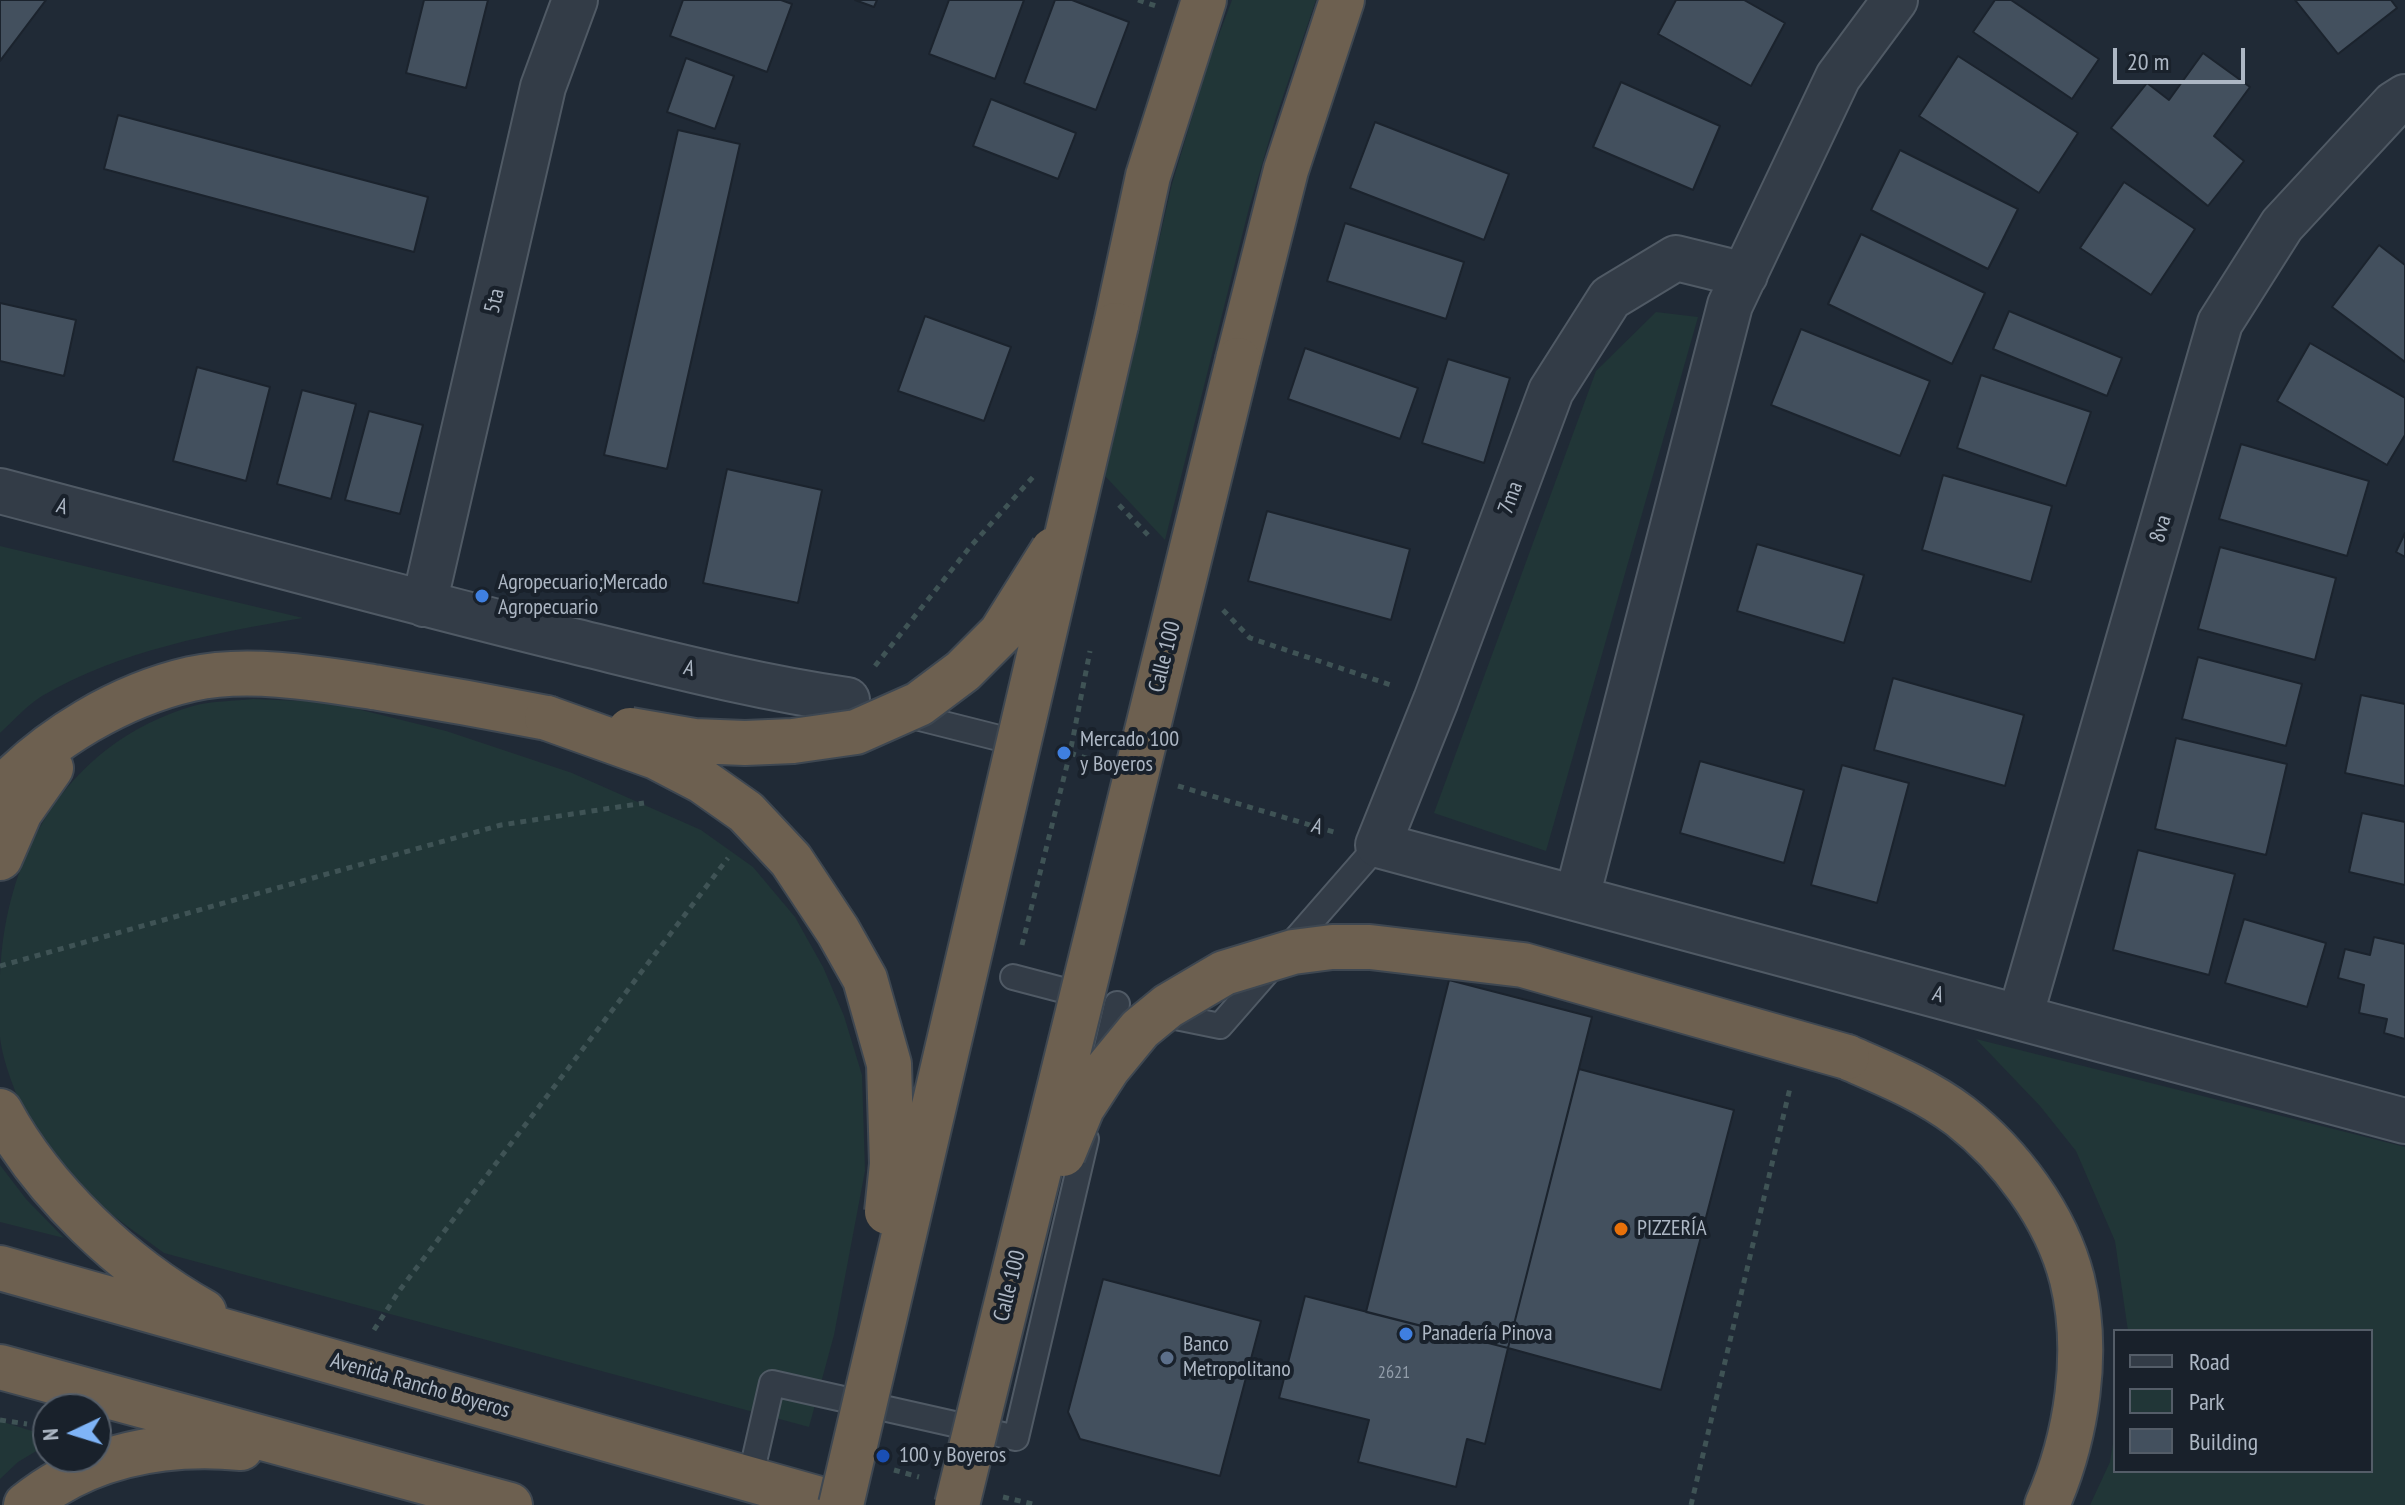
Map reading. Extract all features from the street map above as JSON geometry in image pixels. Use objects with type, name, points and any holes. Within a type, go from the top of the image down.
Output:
[{"type":"highway","points":[[841,1505],[1071,521],[1148,176],[1204,0]]},
{"type":"highway","name":"Calle 100","points":[[957,1505],[1286,170],[1342,0]]},
{"type":"highway","points":[[0,791],[39,753],[110,709],[192,679],[231,675],[330,680],[694,741],[793,741],[856,732],[919,704],[963,671],[1001,633],[1071,521]]},
{"type":"highway","points":[[547,718],[656,757],[702,781],[746,812],[791,860],[838,931],[865,979],[889,1064],[892,1164],[872,1374]]},
{"type":"highway","points":[[0,858],[20,812],[87,722]]},
{"type":"highway","points":[[983,1395],[1056,1168],[1082,1108],[1108,1068],[1140,1029],[1187,993],[1224,973],[1293,952],[1332,947],[1370,947],[1523,965],[1847,1057],[1905,1082],[1959,1115],[2012,1167],[2056,1236],[2074,1291],[2079,1348],[2078,1386],[2060,1476],[2047,1505]]},
{"type":"highway","points":[[0,1111],[35,1165],[69,1204],[96,1232],[152,1277],[197,1308],[241,1332],[318,1357]]},
{"type":"highway","name":"Avenida Rancho Boyeros","points":[[0,1268],[841,1505]]},
{"type":"highway","points":[[0,1367],[510,1505]]},
{"type":"highway","points":[[26,1505],[48,1487],[95,1464],[170,1447],[209,1445],[243,1448],[401,1474]]},
{"type":"street","name":"5ta","points":[[424,604],[543,87],[575,0]]},
{"type":"street","points":[[1577,897],[1730,305],[1838,77],[1895,0]]},
{"type":"street","name":"8va","points":[[2020,1017],[2220,323],[2282,225],[2394,104],[2405,97]]},
{"type":"street","name":"7ma","points":[[1378,845],[1436,700],[1551,391],[1610,298],[1676,258],[1745,275]]},
{"type":"street","name":"A","points":[[0,491],[424,604],[789,692],[847,700]]},
{"type":"street","name":"A","points":[[1378,845],[2405,1121]]},
{"type":"lane","name":"A","points":[[847,700],[995,737]]},
{"type":"lane","points":[[1013,977],[1220,1026],[1378,845]]},
{"type":"lane","points":[[750,1479],[772,1383],[1016,1438],[1117,1004]]},
{"type":"path","points":[[847,700],[970,547],[1040,469]]},
{"type":"path","points":[[1115,520],[1118,504],[1151,538]]},
{"type":"path","points":[[1217,604],[1250,638],[1436,700]]},
{"type":"path","points":[[1013,977],[1070,753],[1091,644]]},
{"type":"path","points":[[995,737],[1100,762]]},
{"type":"path","name":"A","points":[[1173,784],[1378,845]]},
{"type":"path","points":[[0,966],[501,825],[652,801]]},
{"type":"path","points":[[372,1334],[399,1291],[730,855]]},
{"type":"path","points":[[1691,1505],[1791,1087]]},
{"type":"green space","points":[[1232,0],[1316,0],[1249,208],[1165,540],[1105,476],[1172,184],[1209,61]]},
{"type":"green space","points":[[1656,312],[1698,317],[1546,851],[1434,813],[1596,371]]},
{"type":"green space","points":[[0,546],[303,618],[169,645],[104,667],[42,696],[0,733]]},
{"type":"green space","points":[[253,699],[329,702],[446,731],[572,773],[701,830],[753,867],[795,917],[823,967],[844,1016],[862,1075],[865,1171],[834,1335],[809,1427],[164,1253],[97,1201],[46,1145],[17,1096],[0,1037],[3,942],[12,896],[27,853],[48,814],[75,778],[108,748],[148,724],[193,706]]},
{"type":"green space","points":[[1976,1039],[2405,1147],[2405,1505],[2090,1505],[2110,1462],[2113,1443],[2113,1473],[2373,1473],[2373,1329],[2128,1329],[2115,1241],[2076,1151],[2040,1106]]},
{"type":"green space","points":[[0,1165],[26,1199],[64,1238],[0,1222]]},
{"type":"green space","points":[[0,1421],[32,1431],[32,1454],[0,1479]]},
{"type":"building","points":[[0,0],[46,0],[0,61]]},
{"type":"building","points":[[424,0],[488,0],[466,88],[406,73]]},
{"type":"building","points":[[683,0],[781,0],[792,4],[767,72],[670,36]]},
{"type":"building","points":[[855,0],[877,0],[874,7]]},
{"type":"building","points":[[949,0],[1024,0],[995,79],[929,54]]},
{"type":"building","points":[[1055,0],[1072,0],[1129,22],[1096,110],[1024,83]]},
{"type":"building","points":[[1676,0],[1744,0],[1785,23],[1751,86],[1658,34]]},
{"type":"building","points":[[1995,0],[2011,0],[2099,59],[2072,99],[1973,32]]},
{"type":"building","points":[[2295,0],[2391,0],[2397,8],[2338,54]]},
{"type":"building","points":[[2203,53],[2250,87],[2214,136],[2244,161],[2208,206],[2111,128],[2147,83],[2169,100]]},
{"type":"building","points":[[1958,56],[2078,133],[2039,193],[1919,116]]},
{"type":"building","points":[[686,58],[734,76],[715,129],[667,112]]},
{"type":"building","points":[[1621,82],[1720,126],[1693,190],[1593,147]]},
{"type":"building","points":[[991,99],[1076,133],[1058,179],[973,146]]},
{"type":"building","points":[[118,115],[428,197],[414,252],[104,169]]},
{"type":"building","points":[[1375,122],[1509,174],[1484,240],[1350,188]]},
{"type":"building","points":[[678,130],[740,144],[667,469],[604,455]]},
{"type":"building","points":[[1900,150],[2018,209],[1988,269],[1871,210]]},
{"type":"building","points":[[2124,182],[2195,229],[2151,295],[2080,248]]},
{"type":"building","points":[[1345,223],[1464,262],[1446,319],[1327,281]]},
{"type":"building","points":[[1861,234],[1985,293],[1952,364],[1828,304]]},
{"type":"building","points":[[2379,245],[2405,265],[2405,362],[2332,307]]},
{"type":"building","points":[[0,303],[76,320],[64,376],[0,361]]},
{"type":"building","points":[[2009,311],[2122,358],[2107,396],[1993,349]]},
{"type":"building","points":[[925,316],[1011,347],[984,421],[898,391]]},
{"type":"building","points":[[1801,329],[1930,381],[1900,456],[1771,405]]},
{"type":"building","points":[[2310,343],[2405,398],[2405,435],[2387,465],[2277,401]]},
{"type":"building","points":[[1305,348],[1418,388],[1400,439],[1288,399]]},
{"type":"building","points":[[1448,359],[1510,378],[1484,463],[1422,443]]},
{"type":"building","points":[[197,367],[270,387],[246,481],[173,461]]},
{"type":"building","points":[[1981,375],[2091,412],[2066,486],[1957,448]]},
{"type":"building","points":[[302,390],[356,404],[331,499],[277,484]]},
{"type":"building","points":[[369,411],[423,425],[400,514],[345,500]]},
{"type":"building","points":[[2241,444],[2369,481],[2347,556],[2219,519]]},
{"type":"building","points":[[727,469],[822,490],[798,603],[703,583]]},
{"type":"building","points":[[1943,475],[2052,506],[2031,582],[1922,550]]},
{"type":"building","points":[[1267,511],[1410,549],[1391,620],[1248,581]]},
{"type":"building","points":[[2405,533],[2405,557],[2396,552]]},
{"type":"building","points":[[1757,544],[1864,575],[1844,643],[1737,611]]},
{"type":"building","points":[[2220,547],[2336,578],[2315,660],[2198,629]]},
{"type":"building","points":[[2198,657],[2302,684],[2286,746],[2182,719]]},
{"type":"building","points":[[1893,678],[2024,715],[2005,786],[1874,750]]},
{"type":"building","points":[[2361,695],[2405,704],[2405,786],[2345,773]]},
{"type":"building","points":[[2176,738],[2287,764],[2266,855],[2155,829]]},
{"type":"building","points":[[1700,761],[1804,790],[1784,863],[1680,833]]},
{"type":"building","points":[[1842,765],[1909,783],[1877,903],[1811,885]]},
{"type":"building","points":[[2362,813],[2405,822],[2405,885],[2349,872]]},
{"type":"building","points":[[2138,850],[2235,874],[2209,975],[2113,950]]},
{"type":"building","points":[[2244,919],[2326,943],[2307,1007],[2225,983]]},
{"type":"building","points":[[2374,937],[2405,944],[2405,1039],[2384,1033],[2387,1019],[2359,1013],[2364,985],[2338,978],[2345,949],[2370,955]]},
{"type":"building","points":[[1449,980],[1592,1017],[1508,1348],[1366,1312]]},
{"type":"building","name":"PIZZERÍA","points":[[1579,1069],[1734,1110],[1661,1390],[1508,1348]]},
{"type":"building","name":"Banco Metropolitano","points":[[1103,1279],[1261,1321],[1220,1476],[1080,1439],[1068,1412]]},
{"type":"building","points":[[1305,1296],[1508,1348],[1485,1444],[1467,1439],[1456,1487],[1358,1462],[1369,1420],[1279,1398]]},
{"type":"place","name":"Agropecuario;Mercado Agropecuario","points":[[482,596]]},
{"type":"place","name":"Mercado 100 y Boyeros","points":[[1064,753]]},
{"type":"place","name":"PIZZERÍA","points":[[1621,1229]]},
{"type":"place","name":"Panadería Pinova","points":[[1406,1334]]},
{"type":"place","name":"Banco Metropolitano","points":[[1167,1358]]},
{"type":"place","name":"100 y Boyeros","points":[[883,1456]]}]
